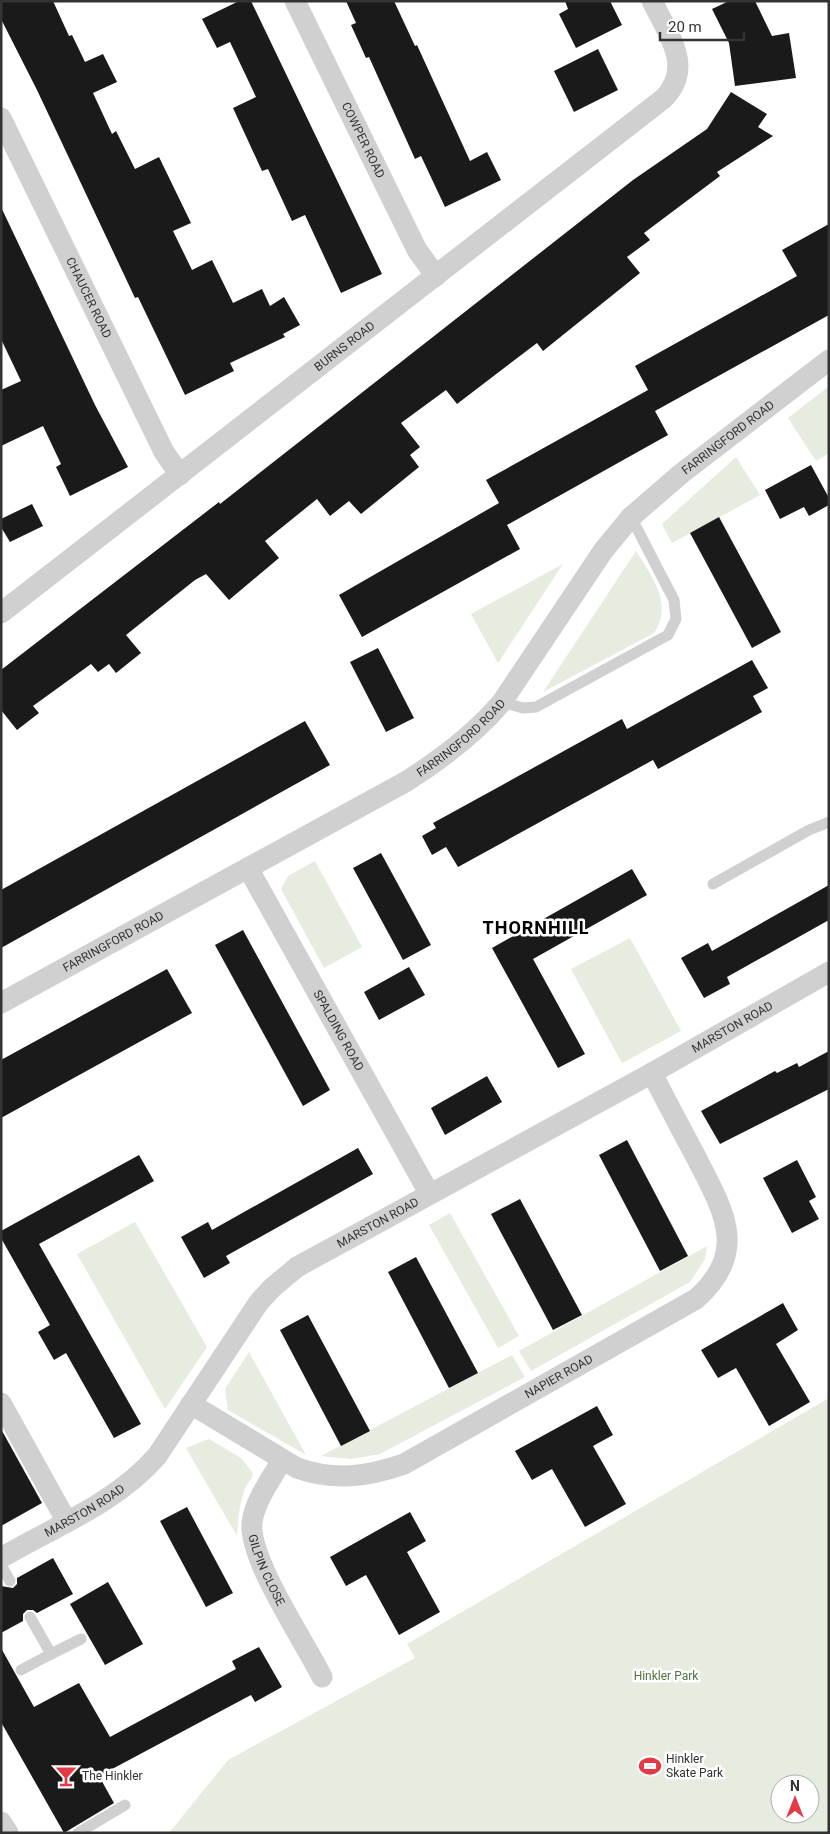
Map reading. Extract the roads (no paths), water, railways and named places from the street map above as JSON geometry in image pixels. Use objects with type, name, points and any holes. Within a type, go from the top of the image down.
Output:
[{"type":"street","name":"COWPER ROAD","points":[[295,1],[417,250],[436,276]]},
{"type":"street","name":"BURNS ROAD","points":[[1,613],[663,99],[676,83],[679,72],[676,51],[652,1]]},
{"type":"street","name":"CHAUCER ROAD","points":[[1,118],[164,452],[180,474]]},
{"type":"street","name":"FARRINGFORD ROAD","points":[[1,1003],[429,767],[466,740],[502,702],[603,551],[631,517],[682,473],[829,360]]},
{"type":"street","name":"SPALDING ROAD","points":[[248,868],[429,1193]]},
{"type":"street","name":"MARSTON ROAD","points":[[2,1558],[119,1491],[147,1468],[162,1450],[248,1319],[272,1288],[298,1267],[829,972]]},
{"type":"street","name":"NAPIER ROAD","points":[[191,1404],[282,1460],[315,1475],[332,1477],[368,1475],[404,1464],[679,1309],[706,1290],[723,1266],[728,1238],[726,1224],[716,1196],[652,1072]]},
{"type":"street","points":[[1,1403],[67,1522]]},
{"type":"street","name":"GILPIN CLOSE","points":[[282,1460],[255,1510],[252,1520],[253,1539],[260,1562],[322,1676]]},
{"type":"street","points":[[1,1822],[8,1833]]},
{"type":"lane","points":[[502,702],[523,708],[536,707],[668,636],[676,619],[674,600],[631,517]]},
{"type":"lane","points":[[713,884],[809,830],[829,822]]},
{"type":"lane","points":[[2,1558],[10,1581]]},
{"type":"lane","points":[[30,1617],[51,1654]]},
{"type":"lane","points":[[21,1670],[81,1639]]},
{"type":"lane","points":[[78,1833],[125,1805]]},
{"type":"place","name":"Hinkler Skate Park","points":[[650,1766]]},
{"type":"place","name":"The Hinkler","points":[[66,1776]]},
{"type":"district","name":"THORNHILL","points":[[536,927]]},
{"type":"park label","name":"Hinkler Park","points":[[666,1676]]}]
